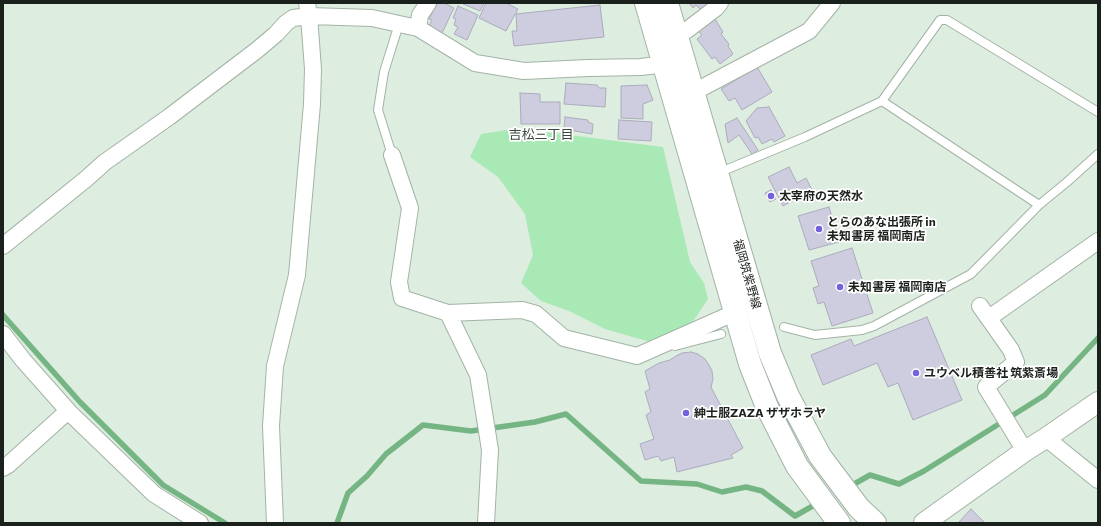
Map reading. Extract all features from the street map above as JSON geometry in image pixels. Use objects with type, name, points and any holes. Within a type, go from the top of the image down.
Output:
[{"type":"main road","name":"福岡筑紫野線","points":[[646,3],[750,364],[767,407],[797,466],[839,523]]},
{"type":"main road","name":"福岡筑紫野線","points":[[667,3],[770,353],[788,396],[820,456],[859,508],[875,523]]},
{"type":"street","points":[[418,28],[420,15],[428,3]]},
{"type":"street","points":[[676,35],[687,30],[716,8],[720,3]]},
{"type":"street","points":[[694,92],[809,31],[832,3]]},
{"type":"street","points":[[3,246],[81,184],[105,162],[169,117],[257,50],[276,34],[286,23],[308,9],[372,18],[418,28],[475,63],[524,71],[641,67],[685,62]]},
{"type":"street","points":[[275,523],[271,426],[276,366],[297,275],[312,104],[313,70],[308,9]]},
{"type":"street","points":[[392,154],[410,208],[399,282],[402,298],[448,313],[522,310],[536,314],[564,338],[637,356],[736,312]]},
{"type":"street","points":[[1025,451],[986,388],[1016,362],[1011,350],[984,312],[1098,241]]},
{"type":"street","points":[[448,313],[478,375],[490,450],[486,523]]},
{"type":"street","points":[[3,334],[23,360],[68,411],[154,494],[200,523]]},
{"type":"street","points":[[924,523],[1025,451],[1098,402]]},
{"type":"street","points":[[3,468],[68,411]]},
{"type":"street","points":[[1046,438],[1098,480]]},
{"type":"lane","points":[[718,173],[805,137],[882,101],[940,20],[947,20],[1098,112]]},
{"type":"lane","points":[[392,154],[378,110],[384,72],[399,24]]},
{"type":"lane","points":[[882,101],[1039,205]]},
{"type":"lane","points":[[784,327],[815,335],[862,330],[874,326],[971,274],[1039,205],[1098,154]]},
{"type":"lane","points":[[637,356],[721,334]]},
{"type":"green space","points":[[507,130],[538,131],[663,147],[690,262],[704,283],[708,299],[694,320],[673,338],[654,343],[605,329],[569,311],[541,301],[521,283],[533,255],[525,214],[498,177],[470,157],[481,134]]},
{"type":"building","points":[[437,3],[444,3],[454,8],[442,33],[429,26],[432,20],[429,19]]},
{"type":"building","points":[[461,3],[484,3],[480,11]]},
{"type":"building","points":[[486,3],[506,3],[518,9],[506,31],[479,18]]},
{"type":"building","points":[[689,3],[708,3],[701,10],[696,5],[693,8]]},
{"type":"building","points":[[600,5],[604,37],[514,46],[512,31],[517,31],[516,14]]},
{"type":"building","points":[[458,6],[478,15],[467,40],[454,34],[458,27],[454,25],[456,19],[453,18]]},
{"type":"building","points":[[715,19],[723,32],[721,34],[729,44],[728,46],[733,54],[720,64],[715,57],[712,59],[697,39],[702,35],[698,31]]},
{"type":"building","points":[[757,67],[772,92],[742,110],[735,98],[729,101],[721,89]]},
{"type":"building","points":[[566,83],[597,85],[599,88],[606,88],[605,107],[564,104]]},
{"type":"building","points":[[647,85],[653,100],[643,104],[643,119],[621,118],[621,86]]},
{"type":"building","points":[[520,93],[540,94],[540,102],[560,102],[560,124],[521,124]]},
{"type":"building","points":[[769,107],[785,136],[774,142],[772,139],[762,144],[758,137],[755,138],[746,121],[757,108]]},
{"type":"building","points":[[565,117],[588,120],[588,122],[593,124],[592,134],[564,129]]},
{"type":"building","points":[[737,118],[758,150],[752,154],[739,135],[728,143],[725,124]]},
{"type":"building","points":[[619,120],[652,122],[651,141],[618,139]]},
{"type":"building","points":[[789,167],[797,183],[806,178],[812,190],[783,206],[768,177]]},
{"type":"building","name":"太宰府の天然水","points":[[771,190],[776,199],[770,202],[765,193]]},
{"type":"building","name":"とらのあな出張所 in 未知書房 福岡南店","points":[[829,207],[839,242],[809,250],[798,216]]},
{"type":"building","name":"未知書房 福岡南店","points":[[852,248],[873,313],[832,326],[824,302],[818,304],[813,288],[819,286],[811,261]]},
{"type":"building","name":"ユウベル積善社 筑紫斎場","points":[[927,317],[962,400],[913,420],[898,383],[888,387],[877,363],[823,385],[811,355],[851,339],[854,346]]},
{"type":"building","name":"紳士服ZAZA ザザホラヤ","points":[[691,352],[698,354],[705,359],[709,365],[712,371],[713,379],[711,387],[743,448],[731,455],[733,458],[677,472],[674,457],[661,461],[658,456],[645,460],[640,444],[654,439],[646,415],[651,412],[645,392],[650,389],[645,371],[682,353]]},
{"type":"building","points":[[971,509],[985,523],[958,523]]},
{"type":"waterway","points":[[3,315],[80,402],[163,485],[225,523]]},
{"type":"waterway","points":[[849,487],[870,475],[899,484],[924,471],[1045,395],[1098,338]]},
{"type":"waterway","points":[[337,523],[348,493],[367,476],[386,454],[423,425],[471,431],[535,422],[566,414],[641,481],[697,484],[722,492],[746,487],[762,491],[795,516],[818,503]]},
{"type":"place","name":"太宰府の天然水","points":[[771,196]]},
{"type":"place","name":"とらのあな出張所 in 未知書房 福岡南店","points":[[819,229]]},
{"type":"place","name":"未知書房 福岡南店","points":[[840,287]]},
{"type":"place","name":"ユウベル積善社 筑紫斎場","points":[[916,373]]},
{"type":"place","name":"紳士服ZAZA ザザホラヤ","points":[[686,413]]},
{"type":"district","name":"吉松三丁目","points":[[541,135]]}]
